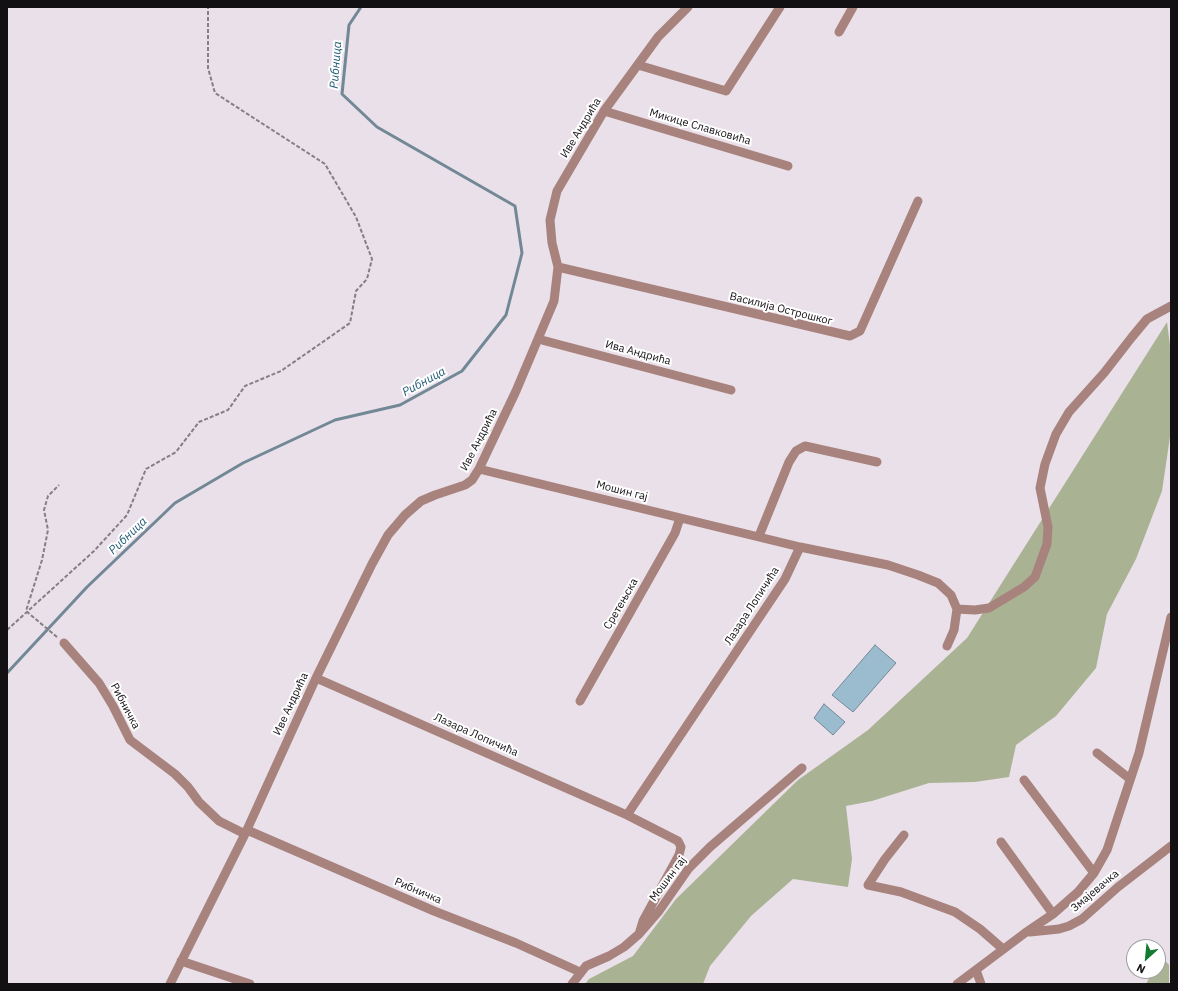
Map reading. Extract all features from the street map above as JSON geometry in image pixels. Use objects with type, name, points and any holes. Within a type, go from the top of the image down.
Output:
[{"type":"street","name":"Иве Андрића","points":[[170,984],[246,832],[316,678],[372,564],[388,535],[405,515],[422,501],[435,494],[464,485],[472,480],[480,469],[554,301],[558,267],[552,242],[550,220],[557,191],[604,111],[658,37],[688,7]]},
{"type":"street","points":[[638,65],[726,91],[780,7]]},
{"type":"street","points":[[839,32],[853,7]]},
{"type":"street","name":"Микице Славковића","points":[[604,111],[788,166]]},
{"type":"street","name":"Василија Острошког","points":[[558,267],[850,336],[860,331],[918,201]]},
{"type":"street","points":[[947,646],[954,630],[957,609],[975,610],[989,608],[1024,587],[1035,577],[1042,562],[1048,527],[1040,488],[1044,464],[1056,434],[1069,412],[1104,373],[1147,319],[1171,306]]},
{"type":"street","name":"Ива Андрића","points":[[538,339],[731,390]]},
{"type":"street","points":[[759,536],[789,462],[796,451],[805,446],[876,462]]},
{"type":"street","name":"Мошин гај","points":[[480,469],[800,547],[888,565],[938,583],[951,595],[957,609]]},
{"type":"street","name":"Сретењска","points":[[580,701],[674,533],[680,518]]},
{"type":"street","name":"Лазара Лопичића","points":[[626,815],[785,579],[800,547]]},
{"type":"street","name":"Змајевачка","points":[[957,984],[1053,914],[1078,892],[1094,873],[1107,850],[1139,753],[1171,617]]},
{"type":"street","name":"Рибничка","points":[[64,643],[99,683],[113,706],[130,740],[175,774],[188,787],[199,802],[219,821],[434,911],[516,943],[580,972]]},
{"type":"street","name":"Лазара Лопичића","points":[[316,678],[626,815],[678,841],[681,847],[666,879],[643,921],[639,934]]},
{"type":"street","points":[[1097,753],[1130,779]]},
{"type":"street","name":"Мошин гај","points":[[572,984],[586,966],[609,956],[624,947],[639,934],[660,911],[689,868],[802,768]]},
{"type":"street","name":"Змајевачка","points":[[1024,780],[1094,873]]},
{"type":"street","points":[[904,836],[885,859],[868,885],[901,892],[955,912],[980,929],[1003,949]]},
{"type":"street","points":[[1001,842],[1053,914]]},
{"type":"street","name":"Змајевачка","points":[[1025,933],[1044,929],[1059,929],[1069,926],[1082,919],[1118,887],[1171,846]]},
{"type":"street","points":[[181,961],[250,984]]},
{"type":"street","points":[[976,970],[981,984]]},
{"type":"path","points":[[7,630],[26,611],[94,551],[127,515],[146,469],[176,452],[199,422],[228,410],[246,386],[281,371],[350,323],[356,291],[367,279],[372,259],[356,216],[325,164],[215,93],[208,68],[208,7]]},
{"type":"path","points":[[26,611],[42,560],[48,530],[44,510],[48,496],[59,485]]},
{"type":"path","points":[[26,611],[64,643]]},
{"type":"green space","points":[[1167,322],[1171,353],[1171,430],[1162,491],[1136,559],[1107,614],[1096,668],[1056,716],[1016,745],[1009,777],[975,782],[929,783],[872,801],[846,806],[852,859],[848,887],[793,879],[751,916],[710,966],[703,984],[585,984],[589,979],[633,956],[676,899],[798,780],[868,730],[967,638]]},
{"type":"green space","points":[[1166,962],[1169,965],[1169,984],[1146,984],[1149,979],[1166,979]]},
{"type":"water","points":[[875,645],[896,663],[853,712],[832,695]]},
{"type":"water","points":[[824,704],[845,722],[833,735],[814,718]]},
{"type":"waterway","name":"Рибница","points":[[7,673],[87,587],[175,503],[243,463],[335,420],[400,405],[462,371],[506,315],[522,253],[515,206],[377,127],[342,94],[349,25],[361,7]]}]
